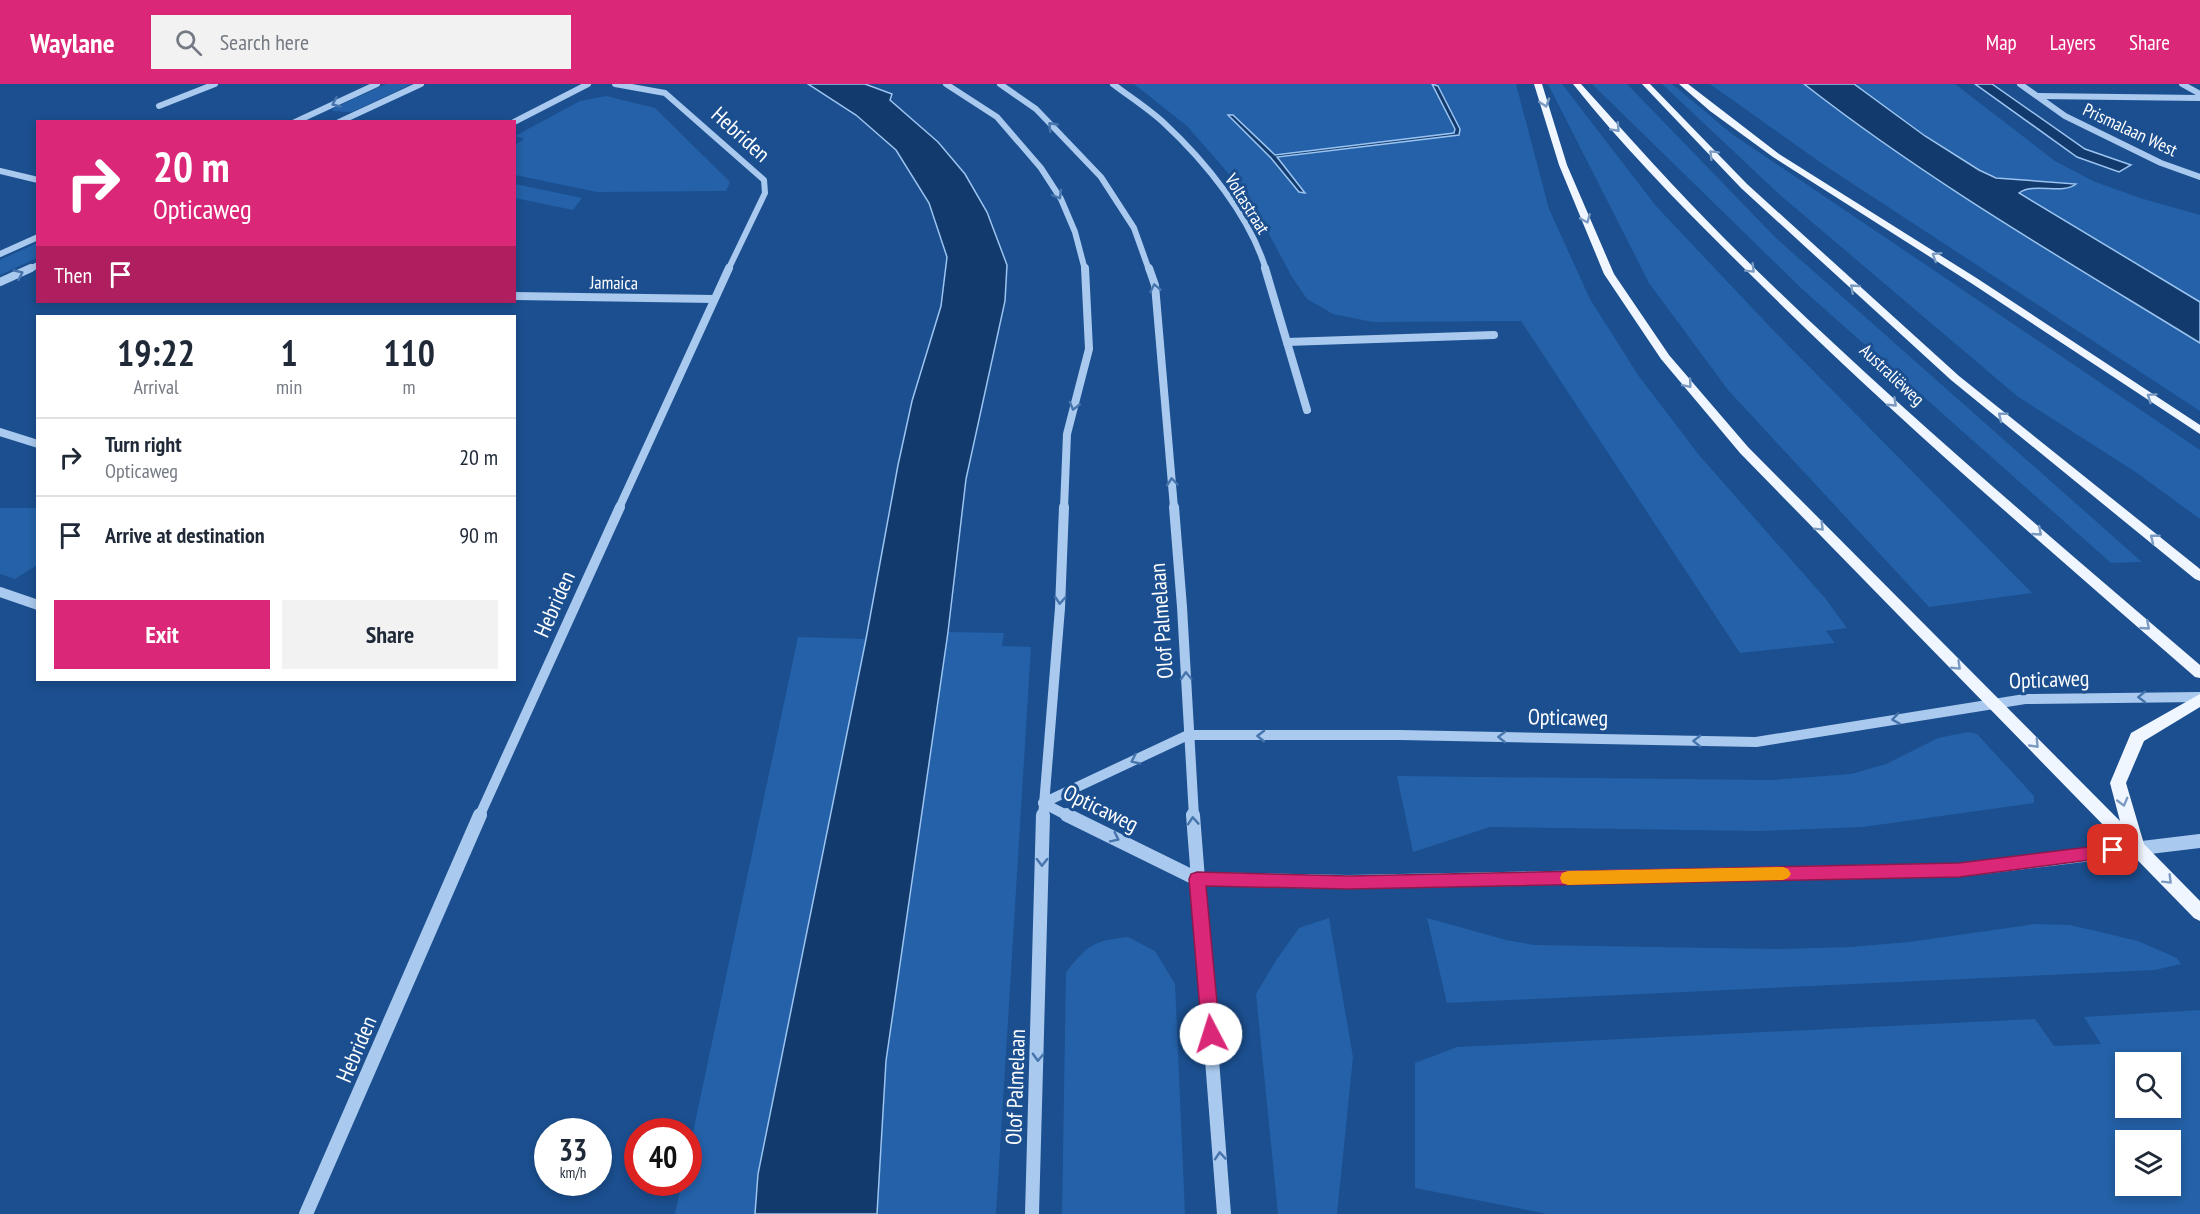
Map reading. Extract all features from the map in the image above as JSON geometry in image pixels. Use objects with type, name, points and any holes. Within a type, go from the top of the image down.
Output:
[{"type":"main road","points":[[1538,84],[1563,165],[1609,274],[1665,357],[1744,450],[1995,702],[2200,913]]},
{"type":"main road","name":"Australiëweg","points":[[1577,84],[1681,198],[1775,294],[1928,435],[2200,673]]},
{"type":"main road","name":"Australiëweg","points":[[1646,84],[1744,186],[1946,370],[2200,575]]},
{"type":"main road","points":[[1683,84],[1720,117],[1793,167],[1986,287],[2200,430]]},
{"type":"main road","points":[[2135,847],[2118,783],[2137,737],[2200,698]]},
{"type":"street","points":[[159,106],[215,84]]},
{"type":"street","points":[[298,120],[377,84]]},
{"type":"street","points":[[343,120],[421,84]]},
{"type":"street","points":[[516,121],[588,84]]},
{"type":"street","name":"Hebriden","points":[[306,1214],[472,832],[714,299],[765,193],[764,180],[666,93],[615,84]]},
{"type":"street","name":"Olof Palmelaan","points":[[946,84],[997,117],[1041,168],[1061,199],[1075,232],[1085,267],[1089,350],[1067,434],[1060,608],[1043,803],[1032,1214]]},
{"type":"street","name":"Olof Palmelaan","points":[[1000,84],[1036,109],[1101,177],[1134,228],[1155,285],[1183,615],[1197,879],[1224,1214]]},
{"type":"street","name":"Voltastraat","points":[[1113,84],[1164,123],[1222,186],[1261,253],[1307,410]]},
{"type":"street","name":"Prismalaan West","points":[[2020,84],[2066,116],[2161,163],[2200,177]]},
{"type":"street","points":[[2182,84],[2200,96]]},
{"type":"street","points":[[2038,96],[2200,96]]},
{"type":"street","points":[[0,171],[36,180]]},
{"type":"street","points":[[0,254],[36,238]]},
{"type":"street","points":[[0,282],[36,266]]},
{"type":"street","name":"Jamaica","points":[[516,296],[714,299]]},
{"type":"street","points":[[1287,342],[1494,335]]},
{"type":"street","points":[[0,432],[36,443]]},
{"type":"street","points":[[0,592],[36,604]]},
{"type":"street","name":"Opticaweg","points":[[1043,803],[1188,735],[1412,735],[1756,742],[2025,699],[2200,698]]},
{"type":"street","name":"Opticaweg","points":[[1043,803],[1197,879],[1349,882],[1959,870],[2135,847],[2200,841]]},
{"type":"shaded area","points":[[386,84],[412,84],[352,112],[332,111],[334,108]]},
{"type":"shaded area","points":[[808,84],[865,84],[892,94],[890,100],[938,142],[965,174],[987,212],[1007,265],[1005,301],[966,479],[948,632],[886,1061],[877,1214],[755,1214],[758,1174],[866,639],[898,465],[912,401],[941,306],[947,257],[929,203],[896,150],[856,115]]},
{"type":"shaded area","points":[[1134,84],[1516,84],[1549,209],[1590,299],[1638,375],[1699,455],[1825,598],[1847,628],[1826,631],[1835,643],[1740,653],[1521,321],[1373,322],[1333,314],[1307,299],[1292,277],[1249,197],[1187,126]]},
{"type":"shaded area","points":[[1432,84],[1438,86],[1460,129],[1459,135],[1277,157],[1305,193],[1299,192],[1271,158],[1228,115],[1233,115],[1275,155],[1454,133],[1455,129]]},
{"type":"shaded area","points":[[1548,84],[1562,84],[1656,206],[1773,330],[2032,593],[1929,607],[1728,390],[1649,283]]},
{"type":"shaded area","points":[[1592,84],[1627,84],[1776,238],[2142,562],[2111,563],[1802,289]]},
{"type":"shaded area","points":[[1662,84],[1672,84],[1732,134],[2200,450],[2200,519],[2137,473],[2017,396],[1780,195]]},
{"type":"shaded area","points":[[1710,84],[1804,84],[1876,138],[1945,185],[2200,343],[2200,411],[1824,165]]},
{"type":"shaded area","points":[[1804,84],[1854,84],[1925,136],[1996,178],[2076,184],[2064,188],[2032,188],[2019,193],[2200,302],[2200,343],[1948,187],[1851,120]]},
{"type":"shaded area","points":[[1854,84],[1955,84],[2055,161],[2093,181],[2140,198],[2200,215],[2200,302],[2019,193],[2029,189],[2070,187],[2012,181],[1989,175],[1925,136]]},
{"type":"shaded area","points":[[1975,84],[1992,84],[2085,149],[2131,165],[2119,172],[2077,157]]},
{"type":"shaded area","points":[[606,96],[655,108],[730,182],[726,191],[597,192],[516,175],[516,144],[524,139],[516,135],[580,101]]},
{"type":"shaded area","points":[[516,184],[582,198],[573,210],[516,198]]},
{"type":"shaded area","points":[[36,243],[36,258],[0,275],[0,260]]},
{"type":"shaded area","points":[[0,508],[36,508],[36,566],[15,579],[0,574]]},
{"type":"shaded area","points":[[948,632],[1004,633],[1002,646],[1031,647],[996,1214],[877,1214],[886,1061]]},
{"type":"shaded area","points":[[798,637],[866,639],[758,1174],[755,1214],[675,1214],[679,1196],[702,1196],[702,1118],[696,1118]]},
{"type":"shaded area","points":[[1968,732],[1977,734],[2034,796],[2034,803],[1863,827],[1758,831],[1490,827],[1413,852],[1397,776],[1772,780],[1851,774],[1886,764],[1938,738]]},
{"type":"shaded area","points":[[1329,918],[1353,1057],[1337,1214],[1278,1214],[1256,994],[1299,928]]},
{"type":"shaded area","points":[[1427,918],[1506,940],[1534,945],[1779,949],[1850,947],[1909,942],[2036,924],[2070,925],[2138,941],[2177,958],[2181,964],[2155,970],[1447,1003]]},
{"type":"shaded area","points":[[1128,937],[1155,951],[1175,984],[1185,1214],[1062,1214],[1066,972],[1092,946],[1106,940]]},
{"type":"shaded area","points":[[2200,1010],[2200,1214],[1547,1214],[1415,1188],[1415,1063],[1457,1047],[2035,1019],[2054,1046],[2101,1044],[2084,1017]]},
{"type":"slow traffic","points":[[1568,878],[1783,874]]},
{"type":"route","points":[[1211,1034],[1197,879],[1349,882],[1959,870],[2113,850]]}]
